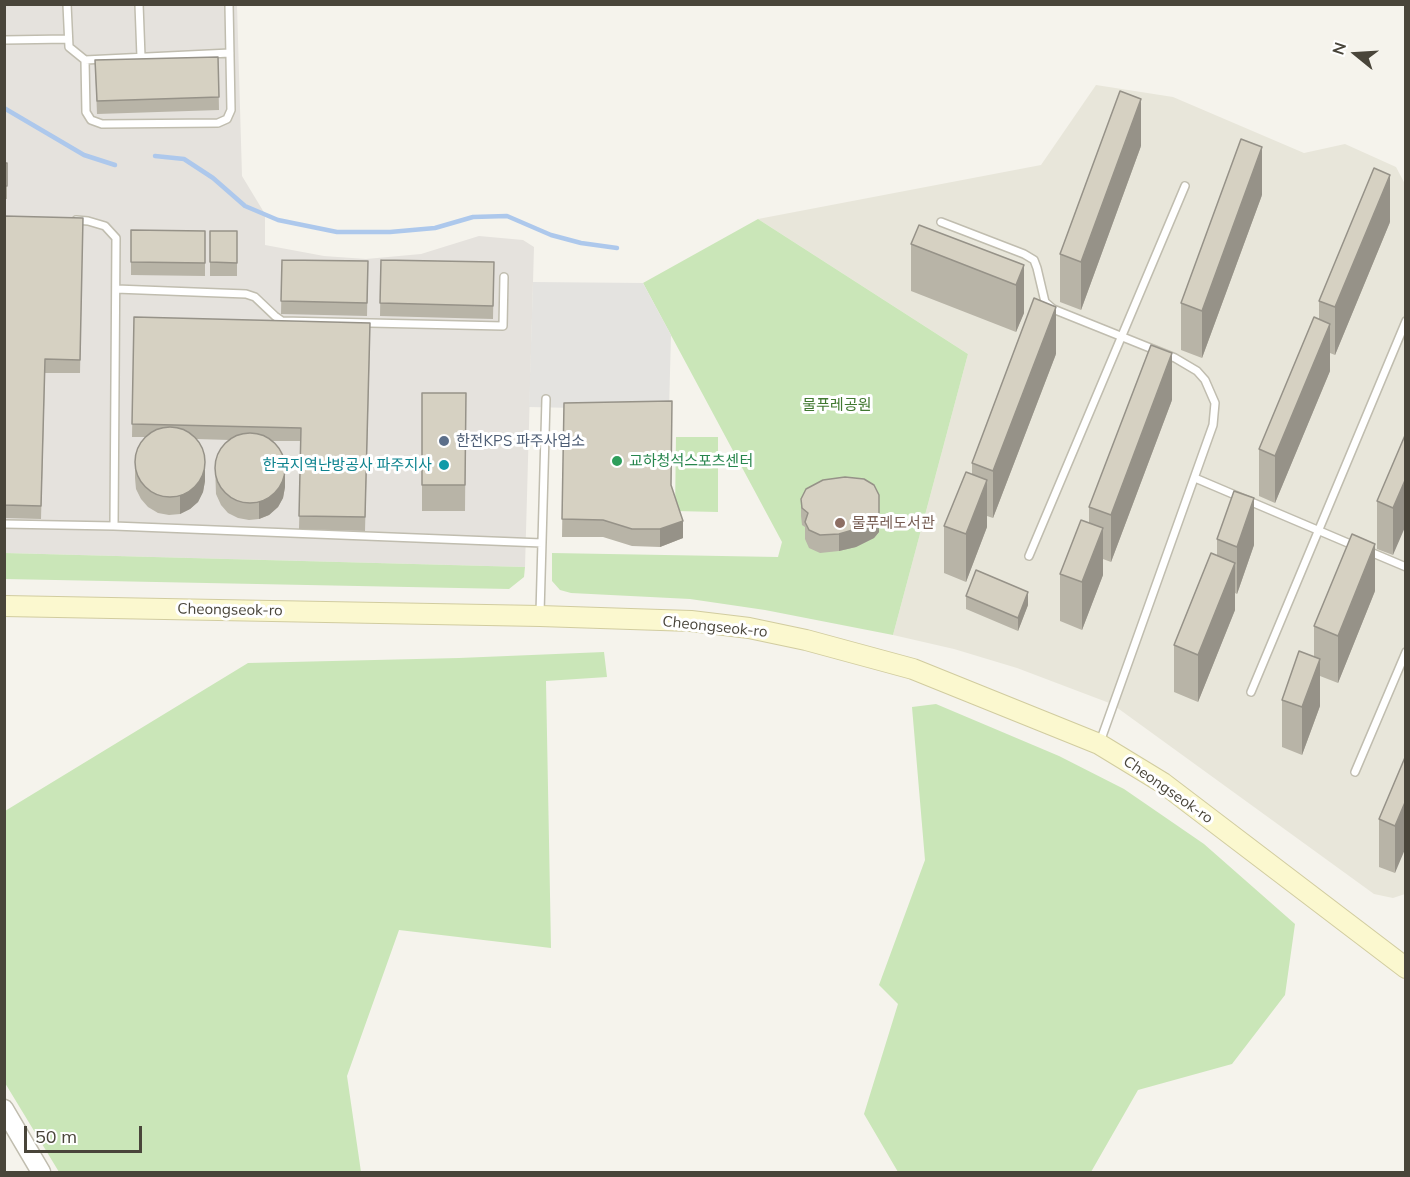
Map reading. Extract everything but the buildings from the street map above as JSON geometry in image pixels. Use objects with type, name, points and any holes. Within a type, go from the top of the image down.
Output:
[{"type":"main road","name":"Cheongseok-ro","points":[[4,606],[691,621],[749,628],[806,640],[913,669],[1099,744],[1163,783],[1406,968]]},
{"type":"street","points":[[4,1109],[41,1173]]},
{"type":"lane","points":[[67,4],[69,47],[85,60],[230,53]]},
{"type":"lane","points":[[140,4],[141,57]]},
{"type":"lane","points":[[85,60],[86,112],[91,120],[102,124],[218,123],[227,119],[231,110],[229,4]]},
{"type":"lane","points":[[4,40],[68,39]]},
{"type":"lane","points":[[1029,556],[1185,186]]},
{"type":"lane","points":[[64,220],[88,221],[105,226],[116,238],[114,526]]},
{"type":"lane","points":[[941,222],[1034,260],[1045,302],[1053,309],[1174,358],[1197,370],[1205,380],[1215,403],[1214,425],[1099,744]]},
{"type":"lane","points":[[116,289],[246,294],[255,297],[282,321],[503,326],[504,277]]},
{"type":"lane","points":[[1251,692],[1406,321]]},
{"type":"lane","points":[[540,616],[546,399]]},
{"type":"lane","points":[[1195,477],[1406,567]]},
{"type":"lane","points":[[4,524],[114,526],[542,543]]},
{"type":"lane","points":[[1355,772],[1406,652]]},
{"type":"shaded area","points":[[5,5],[237,5],[242,176],[265,214],[265,245],[324,256],[366,259],[421,254],[479,236],[523,240],[534,247],[525,567],[5,553]]},
{"type":"shaded area","points":[[1096,85],[1173,97],[1304,153],[1345,144],[1396,167],[1406,186],[1405,894],[1393,898],[1374,894],[1112,704],[1017,668],[954,649],[893,635],[968,354],[758,219],[1041,165]]},
{"type":"shaded area","points":[[533,282],[643,283],[671,335],[669,410],[529,407]]},
{"type":"green space","name":"물푸레공원","points":[[758,219],[968,354],[893,635],[765,610],[690,599],[571,593],[560,590],[552,581],[552,553],[778,557],[782,542],[643,283]]},
{"type":"green space","points":[[676,437],[718,437],[718,512],[675,511]]},
{"type":"green space","points":[[5,553],[525,567],[524,577],[509,589],[5,579]]},
{"type":"green space","points":[[604,652],[607,677],[546,681],[551,948],[399,930],[347,1076],[361,1172],[59,1172],[5,1083],[5,811],[248,663]]},
{"type":"green space","points":[[936,704],[1059,756],[1124,789],[1204,844],[1295,924],[1285,995],[1232,1064],[1138,1090],[1091,1172],[898,1172],[864,1114],[898,1004],[879,985],[925,860],[912,707]]},
{"type":"waterway","points":[[4,108],[84,155],[115,165]]},
{"type":"waterway","points":[[155,156],[184,159],[213,178],[245,206],[278,220],[337,232],[390,232],[435,228],[473,217],[507,216],[551,235],[581,243],[617,248]]},
{"type":"place","name":"한전KPS 파주사업소","points":[[444,441]]},
{"type":"place","name":"교하청석스포츠센터","points":[[617,461]]},
{"type":"place","name":"한국지역난방공사 파주지사","points":[[444,465]]},
{"type":"place","name":"물푸레도서관","points":[[840,523]]}]
